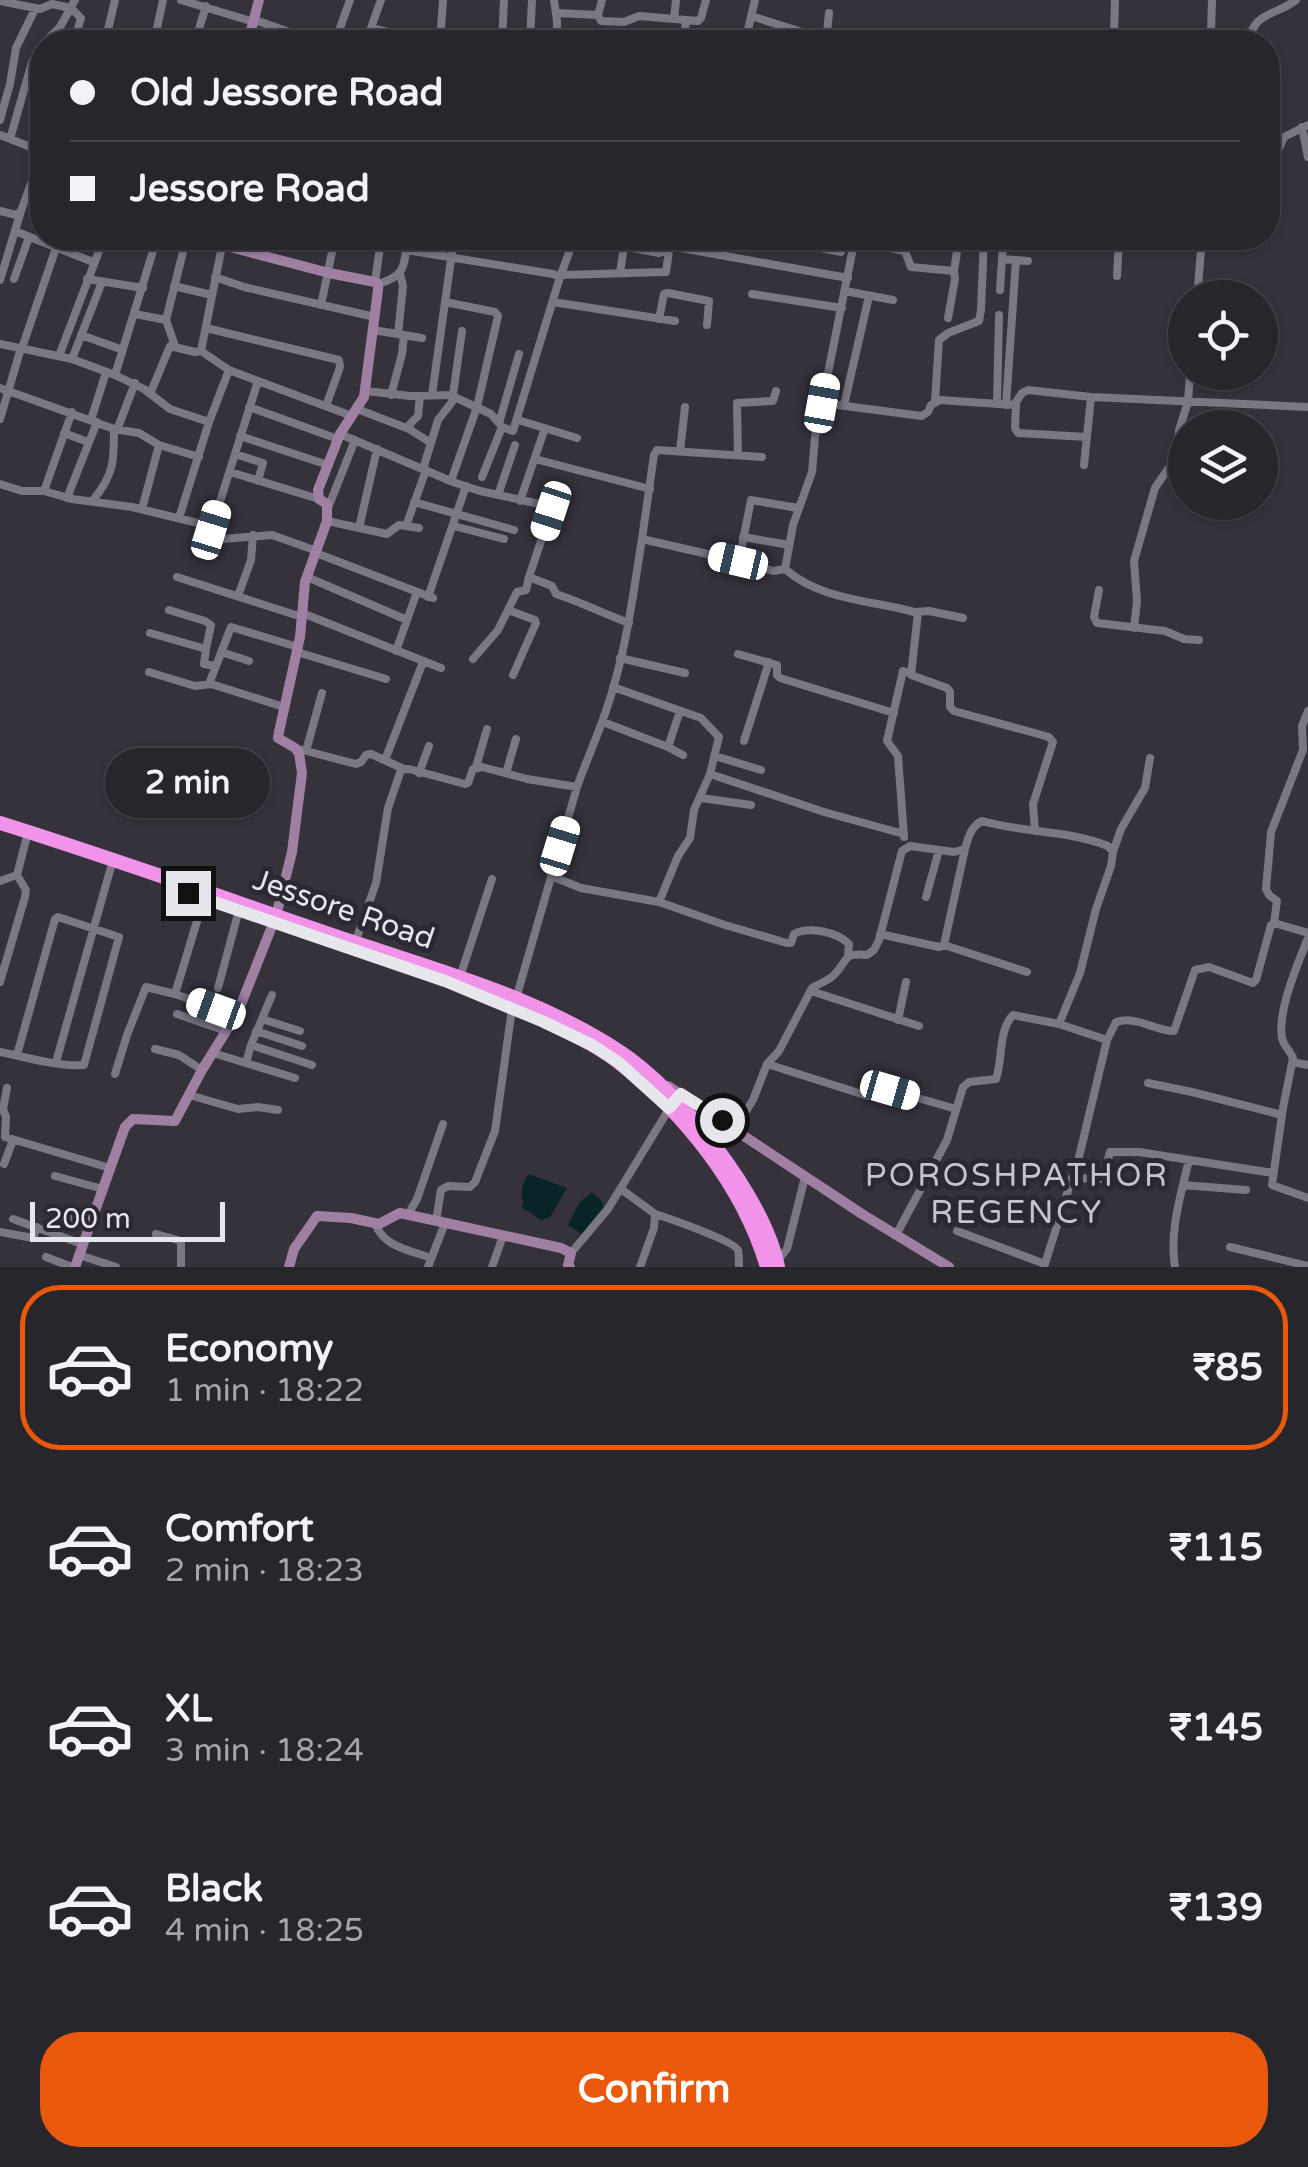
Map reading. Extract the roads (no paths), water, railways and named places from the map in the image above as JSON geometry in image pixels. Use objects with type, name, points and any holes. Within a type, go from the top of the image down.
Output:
[{"type":"highway","name":"Jessore Road","points":[[0,823],[90,851],[515,1004]]},
{"type":"highway","name":"Jessore Road","points":[[0,832],[460,977],[549,1019],[676,1100]]},
{"type":"highway","points":[[549,1019],[588,1032],[622,1052],[676,1100],[757,1213],[775,1251],[774,1265]]},
{"type":"street","points":[[108,30],[115,0]]},
{"type":"street","points":[[157,30],[163,0]]},
{"type":"street","points":[[251,30],[259,0]]},
{"type":"street","points":[[340,30],[350,0]]},
{"type":"street","points":[[440,0],[440,30]]},
{"type":"street","points":[[503,30],[504,0]]},
{"type":"street","points":[[531,30],[532,0]]},
{"type":"street","points":[[554,0],[556,30]]},
{"type":"street","points":[[598,15],[602,0]]},
{"type":"street","points":[[674,19],[676,0]]},
{"type":"street","points":[[556,13],[598,15],[603,21],[624,22],[639,16],[700,20],[706,0]]},
{"type":"street","points":[[748,30],[755,0]]},
{"type":"street","points":[[1114,30],[1115,0]]},
{"type":"street","points":[[1211,30],[1212,0]]},
{"type":"street","points":[[1252,30],[1262,17],[1279,12],[1296,0]]},
{"type":"street","points":[[187,1],[274,30]]},
{"type":"street","points":[[377,1],[371,28],[380,30]]},
{"type":"street","points":[[0,2],[43,9],[52,4],[73,4]]},
{"type":"street","points":[[73,4],[81,18],[78,30]]},
{"type":"street","points":[[57,30],[73,4]]},
{"type":"street","points":[[0,120],[16,48],[32,5]]},
{"type":"street","points":[[198,30],[206,6]]},
{"type":"street","points":[[827,30],[829,13]]},
{"type":"street","points":[[751,16],[796,30]]},
{"type":"street","points":[[685,30],[686,20]]},
{"type":"street","points":[[30,68],[5,137],[30,147]]},
{"type":"street","points":[[1280,146],[1284,136],[1305,126],[1308,157]]},
{"type":"street","points":[[0,280],[21,211],[30,195]]},
{"type":"street","points":[[0,211],[16,215],[21,211]]},
{"type":"street","points":[[14,280],[29,237],[15,232]]},
{"type":"street","points":[[0,419],[5,389],[55,250]]},
{"type":"street","points":[[61,250],[93,262]]},
{"type":"street","points":[[59,356],[98,250]]},
{"type":"street","points":[[66,498],[123,350],[154,250]]},
{"type":"street","points":[[175,346],[166,320],[184,250]]},
{"type":"street","points":[[201,351],[221,250]]},
{"type":"street","points":[[238,250],[376,283],[393,280],[400,274]]},
{"type":"street","points":[[322,304],[333,250]]},
{"type":"street","points":[[380,250],[366,391],[339,436],[318,490],[327,521],[307,577],[278,738],[300,749],[356,764],[368,754],[465,784],[476,767],[488,730]]},
{"type":"street","points":[[391,394],[398,374],[403,286],[400,274],[406,250],[561,276],[666,272],[669,250]]},
{"type":"street","points":[[432,395],[452,250]]},
{"type":"street","points":[[366,391],[453,396],[478,407],[513,431],[570,250]]},
{"type":"street","points":[[620,273],[623,250]]},
{"type":"street","points":[[696,250],[848,278]]},
{"type":"street","points":[[833,250],[841,252]]},
{"type":"street","points":[[785,570],[798,508],[812,472],[853,250]]},
{"type":"street","points":[[902,250],[906,251],[911,267],[954,271]]},
{"type":"street","points":[[948,318],[957,250]]},
{"type":"street","points":[[822,403],[922,416],[928,412],[935,401],[939,340],[948,332],[979,321],[984,250]]},
{"type":"street","points":[[1000,290],[1003,250]]},
{"type":"street","points":[[1117,276],[1118,250]]},
{"type":"street","points":[[1198,280],[1201,250]]},
{"type":"street","points":[[1002,260],[1028,261]]},
{"type":"street","points":[[1006,404],[1016,260]]},
{"type":"street","points":[[215,277],[375,317]]},
{"type":"street","points":[[86,280],[143,288]]},
{"type":"street","points":[[72,359],[102,282]]},
{"type":"street","points":[[174,286],[212,295]]},
{"type":"street","points":[[846,292],[892,300]]},
{"type":"street","points":[[659,318],[664,294],[668,293],[709,300],[707,325]]},
{"type":"street","points":[[752,294],[842,308]]},
{"type":"street","points":[[844,405],[869,296]]},
{"type":"street","points":[[445,302],[497,314],[478,407],[451,481]]},
{"type":"street","points":[[553,302],[674,321]]},
{"type":"street","points":[[134,314],[166,320]]},
{"type":"street","points":[[998,315],[1006,404],[1018,433],[1087,437]]},
{"type":"street","points":[[206,328],[340,360],[326,406]]},
{"type":"street","points":[[373,330],[422,338]]},
{"type":"street","points":[[406,526],[438,420],[453,396],[462,332]]},
{"type":"street","points":[[82,336],[123,350]]},
{"type":"street","points":[[0,344],[72,359],[111,373],[135,383],[170,408],[209,422]]},
{"type":"street","points":[[150,394],[168,349],[175,346],[201,351],[229,370],[326,406],[409,430],[432,443]]},
{"type":"street","points":[[482,477],[518,354]]},
{"type":"street","points":[[179,518],[229,370]]},
{"type":"street","points":[[211,530],[258,381]]},
{"type":"street","points":[[93,500],[111,472],[116,430],[135,383]]},
{"type":"street","points":[[5,389],[199,457]]},
{"type":"street","points":[[738,455],[738,403],[773,401],[776,390]]},
{"type":"street","points":[[935,401],[1006,404],[1028,390],[1091,397],[1308,407]]},
{"type":"street","points":[[1134,628],[1134,561],[1155,488],[1174,460],[1189,390]]},
{"type":"street","points":[[409,430],[418,416],[420,396]]},
{"type":"street","points":[[1084,465],[1091,397]]},
{"type":"street","points":[[249,407],[354,440],[466,486],[549,506],[551,511],[526,590],[517,592],[498,630],[474,659]]},
{"type":"street","points":[[680,451],[686,407]]},
{"type":"street","points":[[44,490],[72,412]]},
{"type":"street","points":[[518,420],[577,438]]},
{"type":"street","points":[[520,501],[545,428]]},
{"type":"street","points":[[64,433],[88,442]]},
{"type":"street","points":[[240,436],[328,464]]},
{"type":"street","points":[[324,504],[354,440]]},
{"type":"street","points":[[142,510],[158,445]]},
{"type":"street","points":[[498,495],[515,445]]},
{"type":"street","points":[[374,1223],[384,1240],[430,1262],[440,1222],[442,1190],[448,1186],[470,1187],[475,1182],[495,1131],[515,1004],[577,788],[614,687],[629,623],[656,452],[663,449],[762,457]]},
{"type":"street","points":[[360,528],[377,450]]},
{"type":"street","points":[[235,454],[262,462],[258,481]]},
{"type":"street","points":[[534,459],[650,489]]},
{"type":"street","points":[[230,472],[324,504]]},
{"type":"street","points":[[0,484],[179,518],[202,524],[223,538],[272,535],[431,598],[466,486]]},
{"type":"street","points":[[738,561],[751,500],[798,508]]},
{"type":"street","points":[[414,502],[514,530]]},
{"type":"street","points":[[327,521],[388,534],[399,525],[419,528]]},
{"type":"street","points":[[454,526],[504,540]]},
{"type":"street","points":[[238,596],[251,560],[252,536]]},
{"type":"street","points":[[743,537],[789,545]]},
{"type":"street","points":[[642,539],[773,571],[785,570],[806,585],[822,590],[916,612],[963,618]]},
{"type":"street","points":[[177,577],[302,615],[441,668]]},
{"type":"street","points":[[307,577],[407,620]]},
{"type":"street","points":[[529,577],[552,586],[560,596],[629,623]]},
{"type":"street","points":[[1099,590],[1096,623],[1165,631],[1199,640]]},
{"type":"street","points":[[396,651],[417,592]]},
{"type":"street","points":[[168,610],[211,625],[204,664],[215,666]]},
{"type":"street","points":[[508,610],[536,622],[513,674]]},
{"type":"street","points":[[910,673],[919,618],[916,612]]},
{"type":"street","points":[[208,684],[233,627],[386,679]]},
{"type":"street","points":[[150,633],[206,649]]},
{"type":"street","points":[[220,652],[250,660]]},
{"type":"street","points":[[738,654],[778,666],[780,678],[894,713]]},
{"type":"street","points":[[620,658],[685,674]]},
{"type":"street","points":[[385,760],[423,662]]},
{"type":"street","points":[[744,741],[769,662]]},
{"type":"street","points":[[148,672],[199,686],[208,684],[284,707]]},
{"type":"street","points":[[848,956],[871,954],[905,847],[898,756],[888,741],[903,672],[949,689],[950,707],[954,711],[1052,739],[1054,745],[1032,804],[1034,830]]},
{"type":"street","points":[[614,687],[701,718],[718,734],[720,742],[691,821],[690,838],[659,902]]},
{"type":"street","points":[[77,1258],[125,1127],[133,1120],[175,1121],[236,1016],[275,919],[292,852],[302,773],[300,749],[322,694]]},
{"type":"street","points":[[668,747],[680,711]]},
{"type":"street","points":[[1079,1157],[1106,1040],[1116,1022],[1124,1019],[1166,1031],[1176,1030],[1193,973],[1199,968],[1209,967],[1254,982],[1278,901],[1266,889],[1271,832],[1306,748],[1302,726],[1308,712]]},
{"type":"street","points":[[603,722],[683,755]]},
{"type":"street","points":[[506,773],[516,739]]},
{"type":"street","points":[[419,772],[429,746]]},
{"type":"street","points":[[716,756],[760,770]]},
{"type":"street","points":[[1059,1024],[1080,973],[1121,829],[1145,788],[1150,758]]},
{"type":"street","points":[[476,767],[577,788]]},
{"type":"street","points":[[356,943],[376,883],[388,808],[404,768]]},
{"type":"street","points":[[710,774],[904,834]]},
{"type":"street","points":[[701,798],[751,806]]},
{"type":"street","points":[[944,945],[968,838],[975,824],[982,821],[1060,832],[1108,846],[1113,852]]},
{"type":"street","points":[[0,982],[26,897],[17,876],[26,840]]},
{"type":"street","points":[[905,847],[954,852],[966,849]]},
{"type":"street","points":[[926,898],[939,850]]},
{"type":"street","points":[[56,1062],[110,867]]},
{"type":"street","points":[[0,882],[17,876]]},
{"type":"street","points":[[551,876],[582,888],[659,902],[788,943],[794,934],[804,930],[843,938],[849,944],[848,956],[830,980],[811,990],[779,1051],[767,1064],[736,1129]]},
{"type":"street","points":[[460,977],[492,880]]},
{"type":"street","points":[[175,994],[204,898]]},
{"type":"street","points":[[218,988],[239,910]]},
{"type":"street","points":[[0,1052],[16,1055],[56,1062],[82,1066],[118,936],[55,919],[16,1055]]},
{"type":"street","points":[[1274,923],[1308,935],[1292,978],[1281,1034],[1293,1062],[1272,1185],[1308,1198]]},
{"type":"street","points":[[880,934],[944,945],[1027,972]]},
{"type":"street","points":[[898,1020],[906,982]]},
{"type":"street","points":[[115,1074],[144,990],[150,986],[236,1016]]},
{"type":"street","points":[[811,990],[919,1026]]},
{"type":"street","points":[[246,1063],[272,995]]},
{"type":"street","points":[[177,1014],[226,1032]]},
{"type":"street","points":[[896,1236],[947,1140],[966,1084],[996,1079],[1009,1018],[1013,1015],[1059,1024],[1106,1040]]},
{"type":"street","points":[[262,1019],[300,1031]]},
{"type":"street","points":[[256,1031],[302,1046]]},
{"type":"street","points":[[251,1045],[312,1066]]},
{"type":"street","points":[[155,1050],[179,1055],[202,1070]]},
{"type":"street","points":[[212,1053],[295,1078]]},
{"type":"street","points":[[1293,1062],[1308,1065]]},
{"type":"street","points":[[767,1064],[868,1096]]},
{"type":"street","points":[[1148,1083],[1282,1115]]},
{"type":"street","points":[[8,1088],[2,1109],[6,1116],[4,1136],[110,1168]]},
{"type":"street","points":[[890,1090],[956,1109]]},
{"type":"street","points":[[189,1095],[238,1110],[278,1110]]},
{"type":"street","points":[[288,1267],[294,1249],[317,1216],[379,1224],[393,1214],[409,1213],[561,1248],[568,1263],[621,1189],[676,1100],[736,1129],[942,1265]]},
{"type":"street","points":[[409,1213],[418,1199],[443,1124]]},
{"type":"street","points":[[4,1164],[13,1140]]},
{"type":"street","points":[[957,1231],[1044,1265],[1072,1178],[1102,1179],[1113,1151],[1273,1174]]},
{"type":"street","points":[[1174,1267],[1173,1250],[1190,1160]]},
{"type":"street","points":[[54,1176],[102,1189]]},
{"type":"street","points":[[774,1265],[787,1249],[805,1178]]},
{"type":"street","points":[[1183,1184],[1246,1190]]},
{"type":"street","points":[[621,1189],[654,1214],[736,1247],[738,1267]]},
{"type":"street","points":[[49,1210],[88,1225]]},
{"type":"street","points":[[640,1267],[654,1228],[654,1214]]},
{"type":"street","points":[[13,1220],[36,1227],[77,1258]]},
{"type":"street","points":[[0,1232],[33,1238],[36,1227]]},
{"type":"street","points":[[156,1234],[181,1241],[180,1267]]},
{"type":"street","points":[[492,1267],[503,1236]]},
{"type":"street","points":[[1230,1248],[1308,1266]]},
{"type":"street","points":[[46,1257],[77,1258],[116,1267]]},
{"type":"district","name":"POROSHPATHOR REGENCY","points":[[1017,1194]]}]
